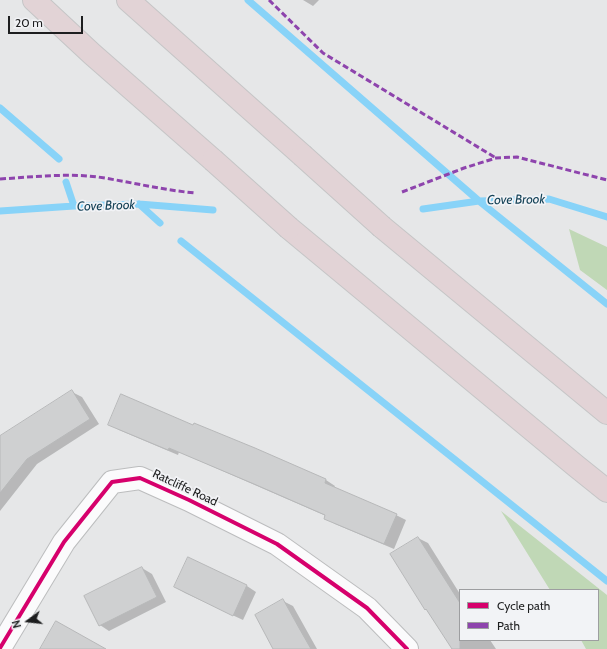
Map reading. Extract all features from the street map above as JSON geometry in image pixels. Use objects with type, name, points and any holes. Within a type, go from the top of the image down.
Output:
[{"type":"highway","points":[[22,0],[92,54]]},
{"type":"highway","points":[[34,0],[92,54],[289,228],[607,491]]},
{"type":"highway","points":[[128,0],[382,227],[607,412]]},
{"type":"street","name":"Ratcliffe Road","points":[[0,648],[64,542],[112,482],[140,478],[189,500],[277,544],[367,608],[407,649]]},
{"type":"green space","points":[[569,229],[607,247],[607,290],[580,270]]},
{"type":"green space","points":[[501,511],[607,595],[607,649],[586,649],[582,641],[599,641],[599,589],[549,589]]},
{"type":"building","points":[[72,390],[90,419],[27,459],[0,493],[0,436]]},
{"type":"building","points":[[121,394],[193,425],[194,423],[255,448],[326,479],[325,483],[397,514],[384,544],[324,519],[325,515],[254,484],[169,448],[168,450],[108,425]]},
{"type":"building","points":[[418,537],[459,601],[460,649],[452,649],[426,609],[425,610],[390,554]]},
{"type":"building","points":[[188,557],[247,585],[233,616],[174,587]]},
{"type":"building","points":[[142,567],[157,597],[99,626],[84,596]]},
{"type":"building","points":[[283,599],[311,649],[273,649],[255,615]]},
{"type":"building","points":[[56,621],[106,649],[40,649]]},
{"type":"waterway","points":[[248,0],[479,201],[607,304]]},
{"type":"waterway","points":[[0,108],[59,159]]},
{"type":"waterway","points":[[66,182],[74,206]]},
{"type":"waterway","name":"Cove Brook","points":[[423,209],[479,201],[549,199],[607,217]]},
{"type":"waterway","points":[[139,204],[160,223]]},
{"type":"waterway","name":"Cove Brook","points":[[0,211],[74,206],[139,204],[213,210]]},
{"type":"waterway","points":[[181,241],[607,581]]},
{"type":"marked path","points":[[269,0],[323,53],[496,158]]},
{"type":"marked path","points":[[402,192],[464,168],[496,158],[517,157],[607,180]]},
{"type":"marked path","points":[[0,179],[74,175],[98,177],[195,193]]},
{"type":"cycle path","points":[[0,648],[64,542],[112,482],[140,478],[189,500],[277,544],[367,608],[407,649]]}]
